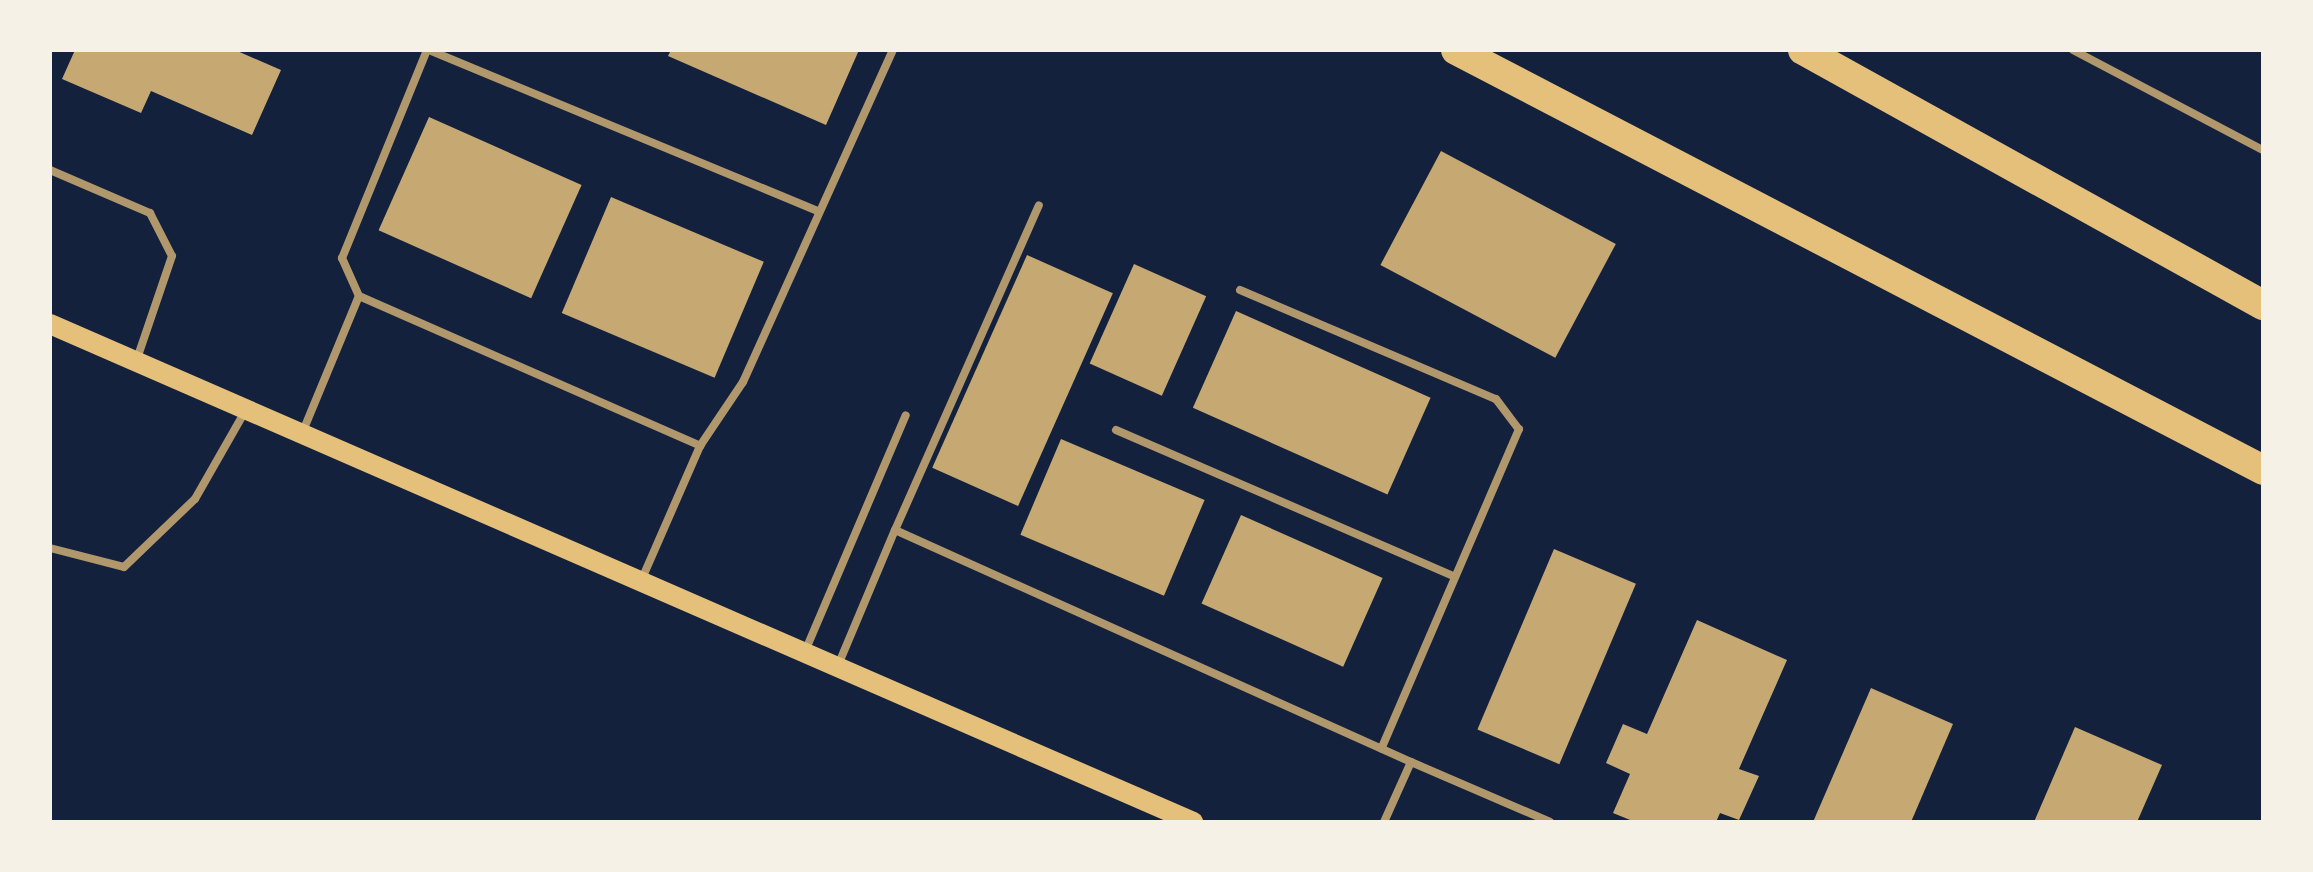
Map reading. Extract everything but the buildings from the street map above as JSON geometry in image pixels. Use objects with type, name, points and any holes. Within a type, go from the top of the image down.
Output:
[{"type":"highway","points":[[1456,50],[2263,470]]},
{"type":"highway","points":[[1803,50],[2263,305]]},
{"type":"main road","points":[[50,324],[1193,822]]},
{"type":"lane","points":[[700,446],[359,296],[342,258],[428,50],[816,211]]},
{"type":"lane","points":[[641,581],[700,446],[743,382],[816,211],[893,50]]},
{"type":"lane","points":[[2073,50],[2263,150]]},
{"type":"lane","points":[[50,170],[150,212],[172,256],[136,362]]},
{"type":"lane","points":[[837,667],[1039,204]]},
{"type":"lane","points":[[1240,290],[1496,399],[1518,429],[1381,749]]},
{"type":"lane","points":[[302,433],[359,296]]},
{"type":"lane","points":[[50,548],[124,567],[195,499],[246,409]]},
{"type":"lane","points":[[804,653],[906,415]]},
{"type":"lane","points":[[1116,430],[1455,577]]},
{"type":"lane","points":[[895,530],[1550,822]]},
{"type":"lane","points":[[1384,822],[1410,762]]}]
